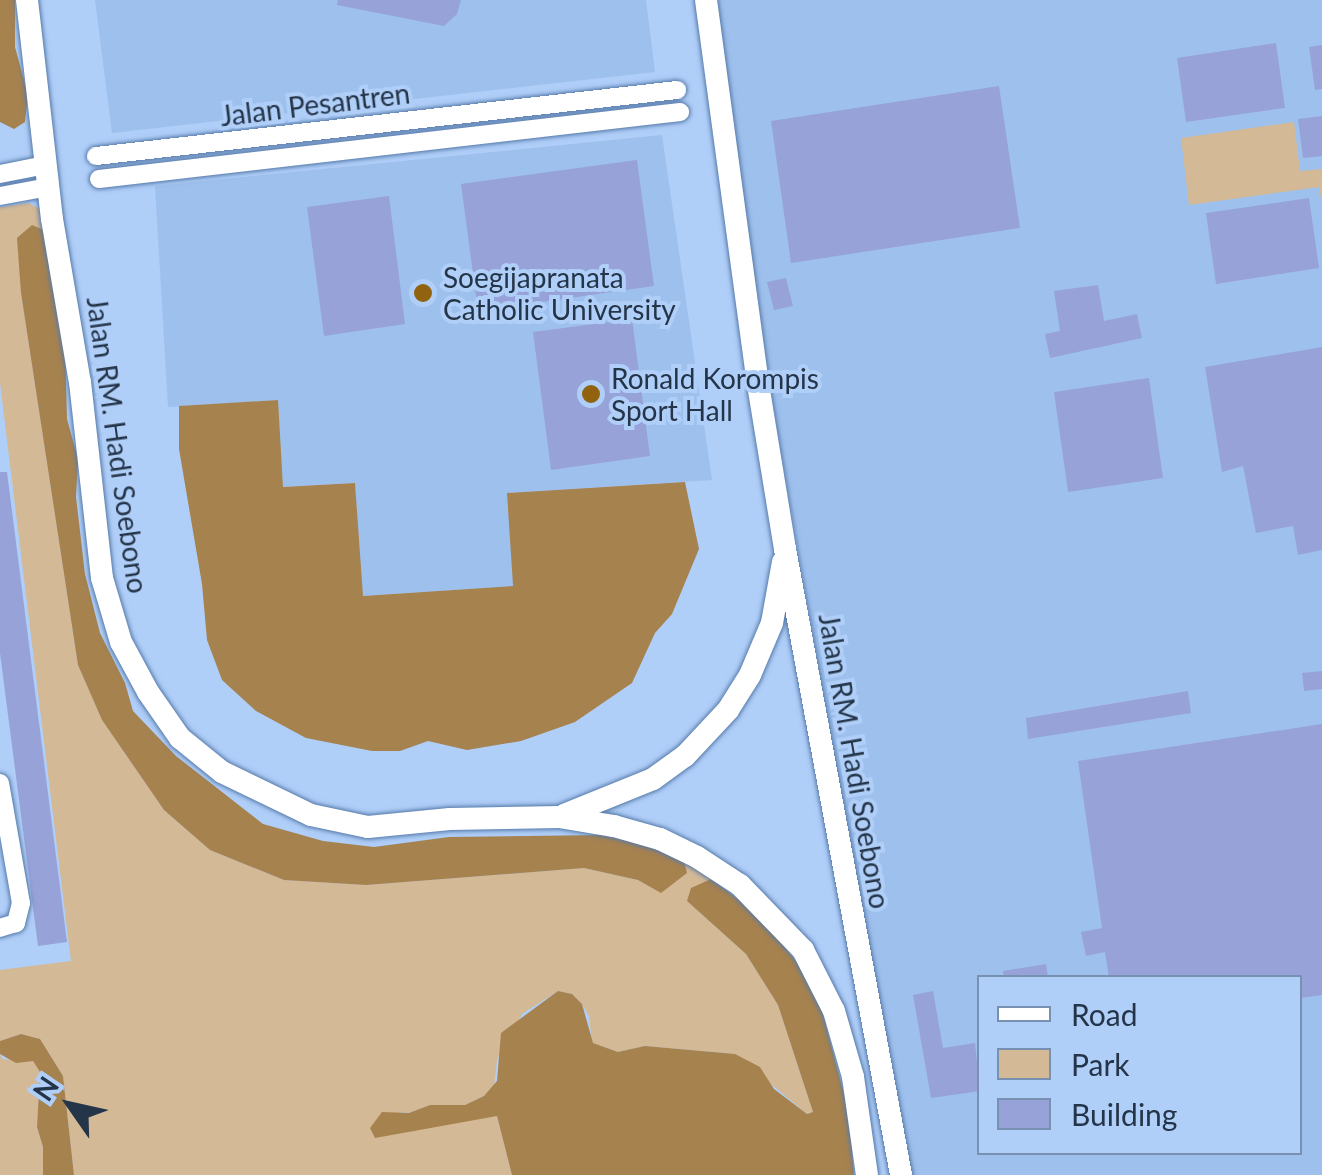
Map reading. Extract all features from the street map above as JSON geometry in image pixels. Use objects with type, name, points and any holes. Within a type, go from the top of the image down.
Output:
[{"type":"main road","name":"Jalan RM. Hadi Soebono","points":[[26,0],[80,382],[102,578],[121,642],[180,738],[222,772],[311,816],[368,827],[450,819],[559,817],[660,839],[697,857],[740,885],[802,950],[834,1010],[854,1078],[868,1175]]},
{"type":"main road","name":"Jalan RM. Hadi Soebono","points":[[706,0],[785,549],[901,1175]]},
{"type":"main road","points":[[559,817],[653,779],[685,756],[728,710],[750,675],[772,622],[785,549]]},
{"type":"street","name":"Jalan Pesantren","points":[[96,156],[678,90]]},
{"type":"street","points":[[541,105],[543,129]]},
{"type":"street","name":"Jalan Pesantren","points":[[99,179],[680,112]]},
{"type":"street","points":[[0,174],[48,176]]},
{"type":"street","points":[[0,196],[48,176]]},
{"type":"street","points":[[0,782],[21,903],[16,923],[0,928]]},
{"type":"shaded area","points":[[0,0],[15,0],[15,47],[28,95],[25,122],[14,129],[0,122]]},
{"type":"shaded area","points":[[95,0],[646,0],[655,72],[112,133]]},
{"type":"shaded area","points":[[713,0],[1322,0],[1322,1175],[908,1175],[777,429]]},
{"type":"shaded area","name":"Soegijapranata Catholic University","points":[[662,135],[712,480],[508,493],[513,586],[362,596],[355,483],[283,487],[277,400],[168,407],[155,186]]},
{"type":"shaded area","points":[[32,225],[44,230],[65,341],[67,419],[78,459],[76,497],[85,574],[100,633],[125,683],[133,711],[176,756],[263,824],[323,841],[374,847],[449,837],[601,835],[661,848],[684,861],[687,873],[661,893],[638,880],[584,868],[366,885],[284,880],[210,850],[164,810],[102,720],[78,665],[21,293],[17,238]]},
{"type":"shaded area","points":[[278,400],[283,487],[355,483],[363,596],[513,586],[507,493],[685,482],[699,549],[672,614],[655,633],[632,683],[575,722],[521,741],[467,750],[428,741],[400,751],[372,751],[306,738],[256,711],[222,680],[207,640],[202,584],[179,449],[179,406]]},
{"type":"shaded area","points":[[711,879],[758,914],[815,985],[849,1112],[854,1175],[512,1175],[497,1116],[375,1138],[370,1128],[382,1112],[409,1113],[430,1105],[465,1105],[484,1096],[497,1081],[501,1033],[558,991],[572,994],[582,1004],[593,1043],[618,1052],[645,1046],[735,1054],[760,1067],[774,1089],[807,1114],[813,1112],[778,1005],[746,954],[687,901],[691,888]]},
{"type":"shaded area","points":[[21,1034],[40,1039],[63,1076],[74,1175],[43,1175],[43,1147],[37,1127],[40,1072],[33,1061],[16,1063],[0,1054],[0,1041]]},
{"type":"green space","points":[[1294,122],[1300,171],[1322,169],[1322,205],[1319,187],[1189,205],[1181,138]]},
{"type":"green space","points":[[28,203],[43,210],[44,230],[21,293],[78,665],[102,720],[164,810],[210,850],[284,880],[366,885],[584,868],[638,880],[661,892],[684,861],[717,880],[687,901],[746,954],[778,1005],[813,1112],[807,1114],[735,1054],[645,1046],[618,1052],[592,1043],[589,1016],[582,1004],[572,994],[558,991],[522,1014],[497,1060],[494,1087],[484,1096],[465,1105],[430,1105],[409,1113],[395,1111],[445,1123],[497,1116],[512,1175],[74,1175],[63,1076],[40,1039],[21,1034],[0,1041],[0,970],[71,961],[0,383],[0,207]]},
{"type":"green space","points":[[0,1054],[2,1059],[34,1061],[40,1072],[37,1127],[43,1147],[43,1175],[0,1175]]},
{"type":"building","points":[[338,0],[461,0],[457,14],[444,26],[337,5]]},
{"type":"building","points":[[1276,43],[1285,108],[1186,122],[1177,58]]},
{"type":"building","points":[[1322,45],[1322,89],[1315,90],[1309,47]]},
{"type":"building","points":[[999,86],[1020,228],[791,263],[771,121]]},
{"type":"building","points":[[1322,116],[1322,156],[1303,158],[1298,119]]},
{"type":"building","points":[[637,160],[654,286],[478,311],[461,184]]},
{"type":"building","points":[[389,196],[405,324],[324,336],[307,207]]},
{"type":"building","points":[[1309,198],[1319,268],[1216,284],[1206,213]]},
{"type":"building","points":[[786,278],[793,306],[774,310],[767,282]]},
{"type":"building","points":[[1098,285],[1104,321],[1137,314],[1142,338],[1050,358],[1045,334],[1060,331],[1054,291]]},
{"type":"building","name":"Ronald Korompis Sport Hall","points":[[632,319],[650,456],[551,470],[533,332]]},
{"type":"building","points":[[1322,347],[1322,550],[1298,555],[1293,526],[1256,533],[1243,466],[1222,472],[1205,367]]},
{"type":"building","points":[[1149,378],[1163,478],[1068,492],[1054,392]]},
{"type":"building","points":[[0,472],[7,472],[67,942],[38,946],[0,653]]},
{"type":"building","points":[[1322,671],[1322,689],[1304,691],[1302,673]]},
{"type":"building","points":[[1188,691],[1191,713],[1028,739],[1026,718]]},
{"type":"building","points":[[1322,724],[1322,995],[1302,998],[1302,975],[1109,975],[1105,952],[1086,956],[1081,932],[1102,928],[1078,761]]},
{"type":"building","points":[[1046,964],[1048,975],[1004,975],[1003,971]]},
{"type":"building","points":[[933,991],[943,1048],[975,1043],[977,1091],[931,1098],[913,995]]},
{"type":"place","name":"Soegijapranata Catholic University","points":[[423,293]]},
{"type":"place","name":"Ronald Korompis Sport Hall","points":[[591,394]]}]
